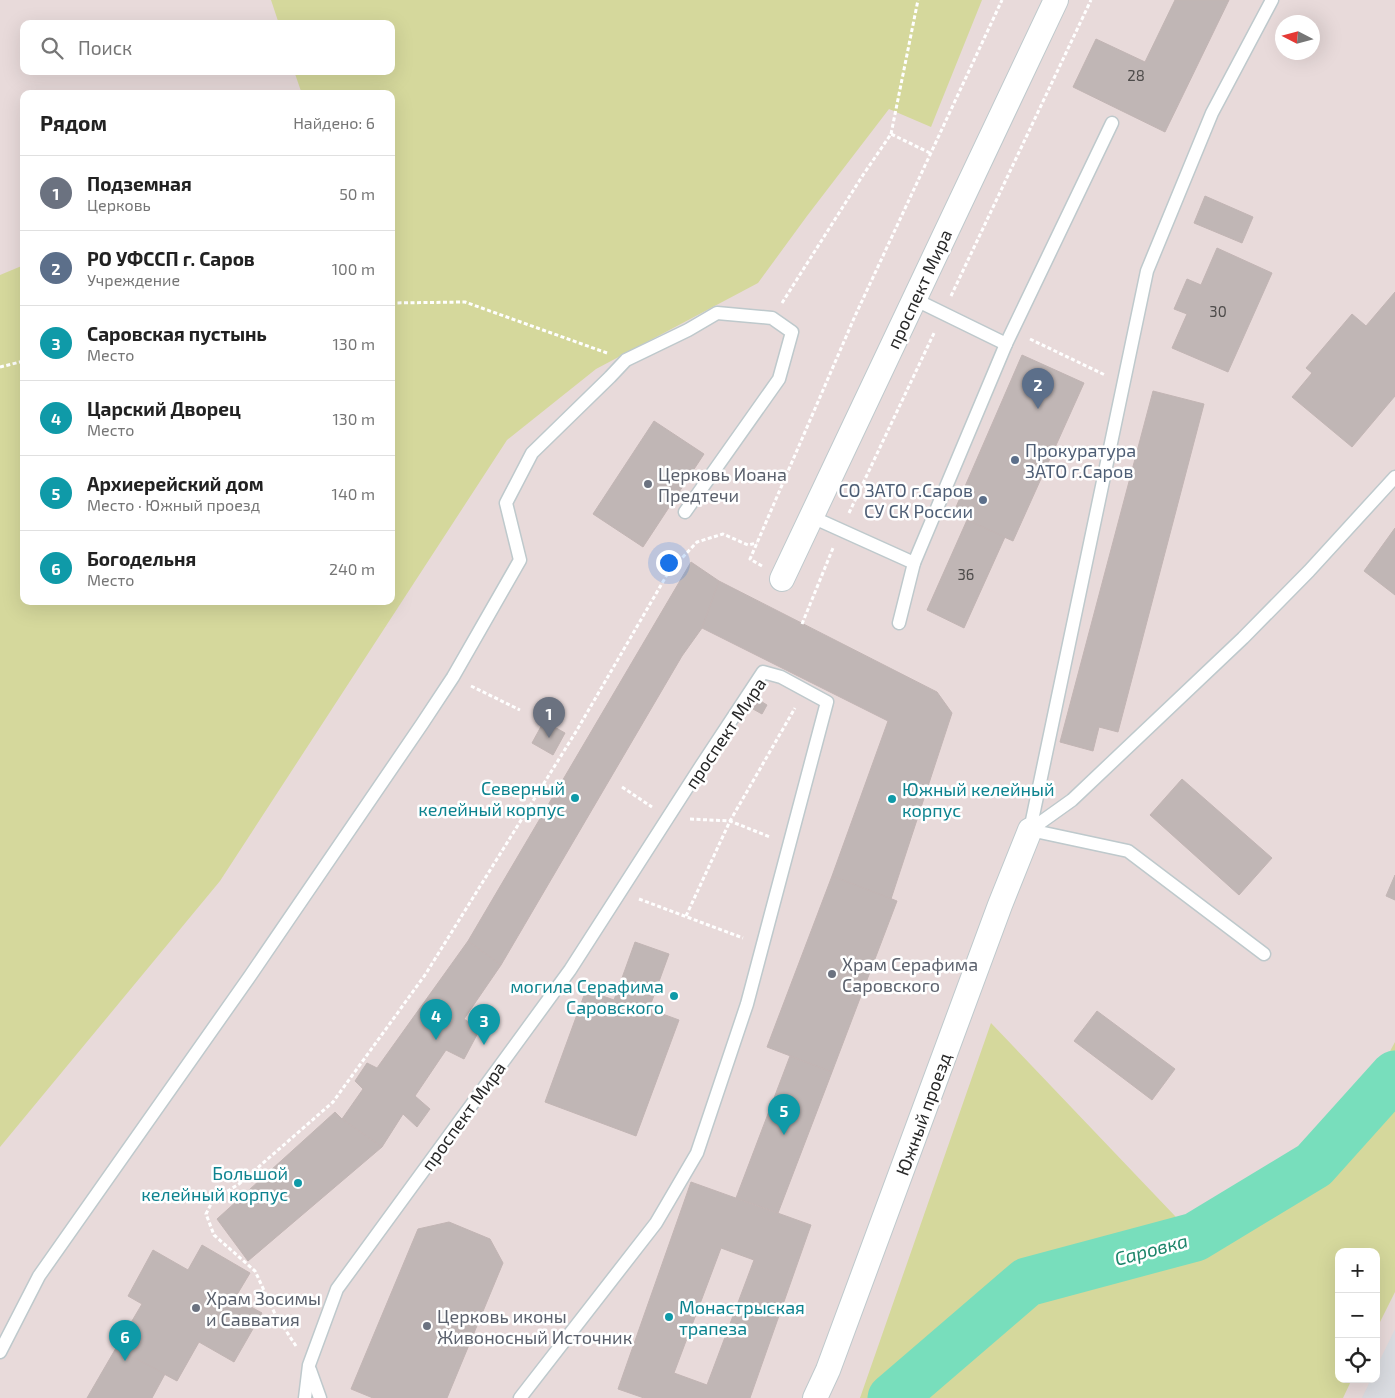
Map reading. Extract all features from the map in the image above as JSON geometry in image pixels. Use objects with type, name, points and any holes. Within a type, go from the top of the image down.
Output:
[{"type":"street","name":"проспект Мира","points":[[782,579],[1056,0]]},
{"type":"street","name":"Южный проезд","points":[[815,1398],[828,1370],[1000,904],[1030,830]]},
{"type":"lane","points":[[1030,830],[1147,271],[1212,113],[1272,0]]},
{"type":"lane","points":[[899,623],[914,563],[1006,344],[1112,123]]},
{"type":"lane","points":[[914,299],[1006,344]]},
{"type":"lane","points":[[0,1352],[39,1276],[250,976],[453,677],[520,560],[506,503],[532,452],[626,360],[688,330],[717,313],[772,318],[792,332],[779,379],[685,512]]},
{"type":"lane","points":[[1030,830],[1072,800],[1243,638],[1395,477]]},
{"type":"lane","points":[[812,517],[914,563]]},
{"type":"lane","name":"проспект Мира","points":[[305,1398],[308,1365],[337,1289],[570,970],[764,672],[781,677],[827,702],[747,1004],[697,1153],[656,1223],[520,1398]]},
{"type":"lane","points":[[1030,830],[1128,851],[1264,954]]},
{"type":"lane","points":[[308,1365],[320,1398]]},
{"type":"path","points":[[783,301],[863,174],[891,134],[918,0]]},
{"type":"path","points":[[750,559],[855,316],[1002,0]]},
{"type":"path","points":[[891,134],[930,153]]},
{"type":"path","points":[[395,304],[464,302],[626,360]]},
{"type":"path","points":[[1012,330],[1124,384]]},
{"type":"path","points":[[0,367],[20,362]]},
{"type":"path","points":[[308,1365],[275,1314],[255,1271],[214,1235],[206,1214],[213,1200],[239,1184],[333,1102],[380,1034],[425,975],[578,730],[668,573],[697,542],[722,534],[748,545],[757,544]]},
{"type":"path","points":[[802,624],[814,595]]},
{"type":"path","points":[[453,677],[520,710]]},
{"type":"path","points":[[686,916],[730,821],[799,702],[781,677]]},
{"type":"path","points":[[622,787],[668,818],[730,821],[790,844]]},
{"type":"path","points":[[620,892],[763,946]]},
{"type":"shaded area","points":[[1395,1329],[1395,1398],[1362,1398],[1369,1383],[1380,1383],[1380,1360]]},
{"type":"green space","points":[[271,0],[982,0],[931,127],[889,109],[758,283],[596,369],[507,440],[220,881],[0,1147],[0,275],[20,267],[20,605],[395,605],[395,90],[301,90],[295,75],[395,75],[395,20],[278,20]]},
{"type":"green space","points":[[991,1023],[1195,1237],[1370,1088],[1395,1042],[1395,1292],[1380,1322],[1380,1248],[1335,1248],[1335,1383],[1350,1383],[1343,1398],[860,1398]]},
{"type":"building","points":[[1175,0],[1229,0],[1165,132],[1073,87],[1096,39],[1145,62]]},
{"type":"building","points":[[1205,196],[1253,217],[1242,243],[1194,223]]},
{"type":"building","points":[[1217,248],[1272,273],[1228,372],[1172,348],[1187,314],[1174,309],[1187,279],[1201,285]]},
{"type":"building","points":[[1395,292],[1395,396],[1352,447],[1292,397],[1312,373],[1306,368],[1352,314],[1366,326]]},
{"type":"building","points":[[1022,355],[1084,383],[1013,541],[953,514]]},
{"type":"building","points":[[1153,391],[1204,404],[1118,732],[1099,727],[1093,751],[1060,742]]},
{"type":"building","name":"Церковь Иоана Предтечи","points":[[654,421],[704,454],[643,547],[593,514]]},
{"type":"building","points":[[967,520],[1005,537],[964,628],[927,610]]},
{"type":"building","points":[[1395,528],[1395,595],[1364,571]]},
{"type":"building","name":"Северный келейный корпус","points":[[691,562],[719,581],[702,628],[682,656],[501,965],[468,941]]},
{"type":"building","name":"Южный келейный корпус","points":[[719,581],[937,692],[952,713],[891,899],[832,876],[888,721],[702,628]]},
{"type":"building","points":[[759,700],[767,705],[762,714],[753,709]]},
{"type":"building","points":[[544,721],[565,733],[553,755],[532,743]]},
{"type":"building","points":[[1182,779],[1272,858],[1239,895],[1150,815]]},
{"type":"building","points":[[1395,875],[1395,900],[1386,896]]},
{"type":"building","name":"Храм Серафима Саровского","points":[[832,876],[897,901],[832,1072],[767,1047]]},
{"type":"building","points":[[468,941],[501,965],[464,1019],[480,1029],[464,1059],[446,1050],[415,1096],[430,1109],[417,1127],[403,1114],[382,1147],[342,1119],[363,1089],[355,1081],[367,1063],[377,1068]]},
{"type":"building","points":[[635,942],[669,954],[649,1009],[679,1020],[636,1136],[545,1102],[586,990],[614,1000]]},
{"type":"building","points":[[1097,1011],[1175,1069],[1152,1100],[1074,1041]]},
{"type":"building","points":[[790,1056],[832,1072],[778,1213],[736,1198]]},
{"type":"building","name":"Большой келейный корпус","points":[[335,1112],[382,1147],[248,1261],[217,1219]]},
{"type":"building","name":"Монастрыская трапеза","points":[[691,1182],[811,1225],[750,1398],[644,1398],[618,1389]],"holes":[[[721,1248],[754,1260],[707,1385],[674,1373]]]},
{"type":"building","name":"Церковь иконы Живоносный Источник","points":[[449,1222],[490,1239],[503,1263],[447,1398],[373,1398],[351,1389],[418,1229]]},
{"type":"building","name":"Храм Зосимы и Савватия","points":[[202,1245],[250,1273],[235,1298],[262,1313],[234,1362],[199,1342],[177,1381],[116,1348],[142,1304],[128,1296],[153,1250],[188,1270]]},
{"type":"building","points":[[116,1348],[165,1374],[152,1398],[87,1398]]},
{"type":"waterway","name":"Саровка","points":[[892,1398],[1027,1282],[1195,1237],[1314,1165],[1395,1075]]},
{"type":"place","name":"РО УФССП г. Саров","points":[[1038,409]]},
{"type":"place","name":"Прокуратура ЗАТО г.Саров","points":[[1015,460]]},
{"type":"place","name":"Церковь Иоана Предтечи","points":[[648,484]]},
{"type":"place","name":"СО ЗАТО г.Саров СУ СК России","points":[[983,500]]},
{"type":"place","name":"Подземная","points":[[549,738]]},
{"type":"place","name":"Северный келейный корпус","points":[[575,798]]},
{"type":"place","name":"Южный келейный корпус","points":[[892,799]]},
{"type":"place","name":"Храм Серафима Саровского","points":[[832,974]]},
{"type":"place","name":"могила Серафима Саровского","points":[[674,996]]},
{"type":"place","name":"Царский Дворец","points":[[436,1040]]},
{"type":"place","name":"Саровская пустынь","points":[[484,1045]]},
{"type":"place","name":"Архиерейский дом","points":[[784,1135]]},
{"type":"place","name":"Большой келейный корпус","points":[[298,1183]]},
{"type":"place","name":"Храм Зосимы и Савватия","points":[[196,1308]]},
{"type":"place","name":"Монастрыская трапеза","points":[[669,1317]]},
{"type":"place","name":"Церковь иконы Живоносный Источник","points":[[427,1326]]},
{"type":"place","name":"Богодельня","points":[[125,1361]]}]
